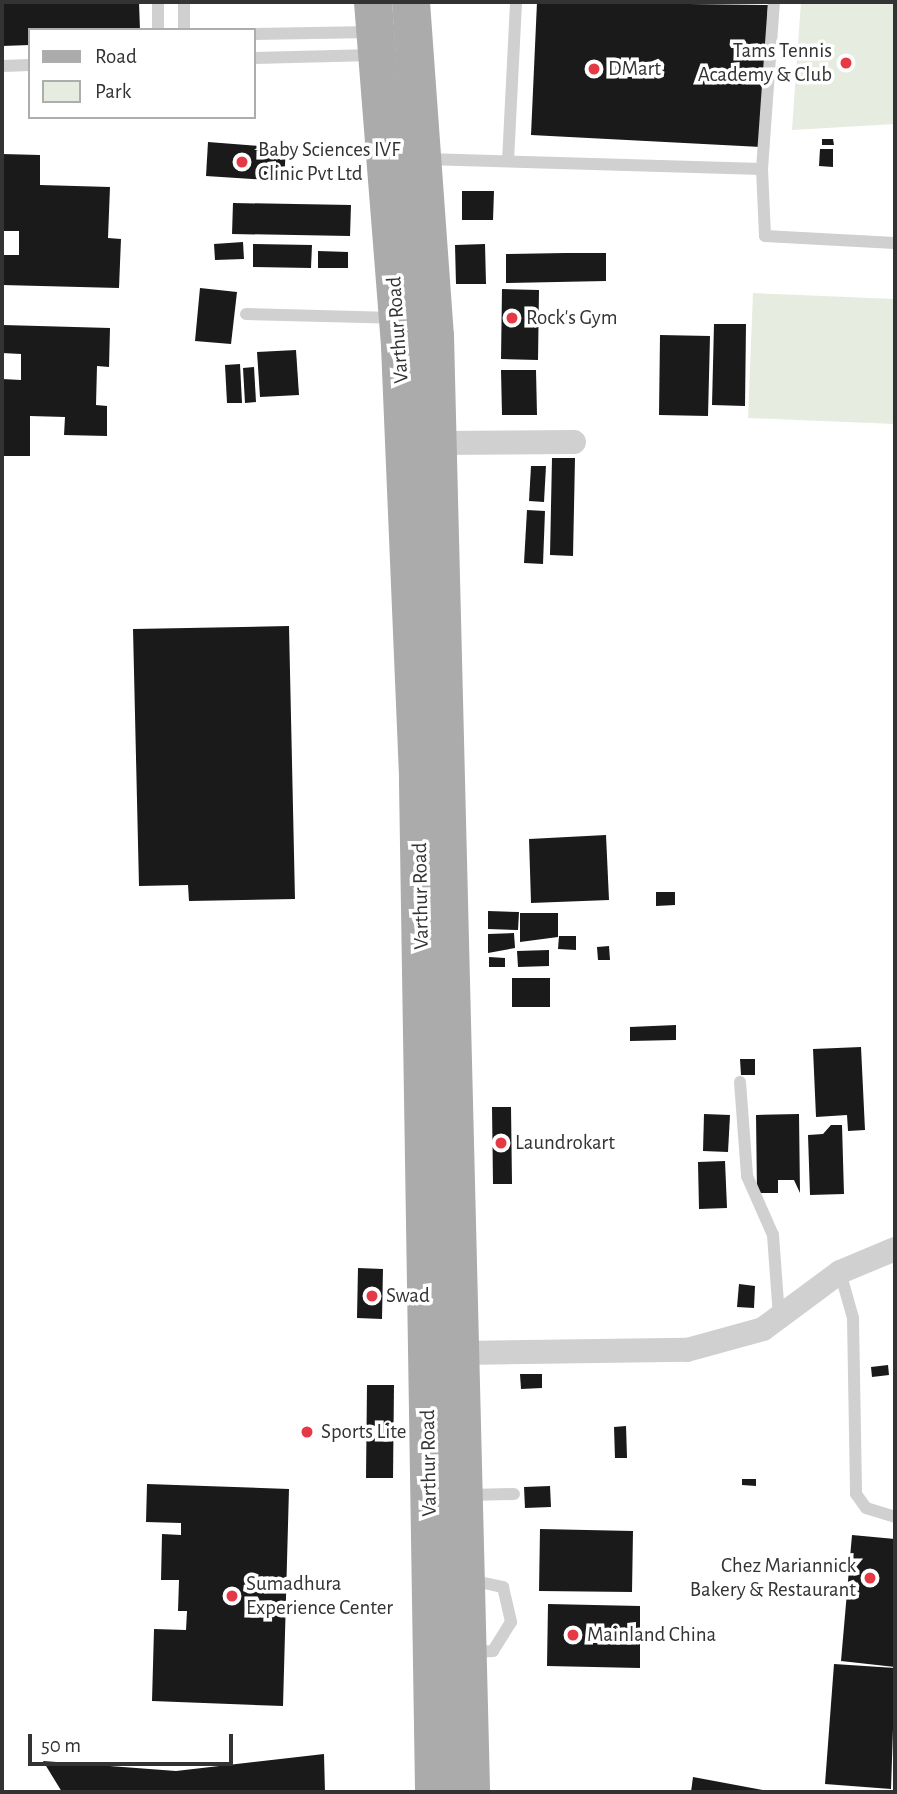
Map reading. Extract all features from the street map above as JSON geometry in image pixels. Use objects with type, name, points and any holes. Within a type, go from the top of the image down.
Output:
[{"type":"main road","name":"Varthur Road","points":[[411,2],[438,443],[432,782],[434,1792]]},
{"type":"main road","name":"Varthur Road","points":[[375,29],[432,782],[461,1353],[471,1792]]},
{"type":"street","points":[[438,443],[574,442]]},
{"type":"street","points":[[461,1353],[687,1350],[763,1329],[840,1272],[895,1249]]},
{"type":"lane","points":[[158,2],[158,28]]},
{"type":"lane","points":[[184,2],[184,28]]},
{"type":"lane","points":[[508,160],[516,2]]},
{"type":"lane","points":[[774,2],[762,169],[765,236],[895,243]]},
{"type":"lane","points":[[256,34],[375,29]]},
{"type":"lane","points":[[256,58],[375,29]]},
{"type":"lane","points":[[2,66],[28,65]]},
{"type":"lane","points":[[421,159],[762,169]]},
{"type":"lane","points":[[246,314],[398,318]]},
{"type":"lane","points":[[740,1082],[747,1176],[773,1235],[779,1318]]},
{"type":"lane","points":[[840,1272],[853,1318],[856,1494],[866,1508],[895,1517]]},
{"type":"lane","points":[[464,1495],[514,1494]]},
{"type":"green space","name":"Tams Tennis Academy & Club","points":[[801,2],[895,2],[895,124],[792,130]]},
{"type":"green space","points":[[753,293],[895,299],[895,424],[748,418]]},
{"type":"building","points":[[2,2],[139,2],[140,28],[28,28],[28,45],[2,46]]},
{"type":"building","points":[[537,2],[768,5],[761,147],[531,135]]},
{"type":"building","points":[[822,139],[833,139],[834,145],[822,145]]},
{"type":"building","points":[[208,142],[286,148],[284,181],[206,176]]},
{"type":"building","points":[[820,149],[833,149],[833,167],[819,166]]},
{"type":"building","points":[[2,154],[40,155],[40,185],[110,187],[108,238],[121,239],[119,288],[2,285],[3,255],[19,255],[19,231],[2,231]]},
{"type":"building","points":[[462,191],[494,191],[493,220],[462,220]]},
{"type":"building","points":[[233,203],[351,205],[350,236],[232,234]]},
{"type":"building","points":[[243,242],[244,259],[215,260],[214,244]]},
{"type":"building","points":[[253,244],[312,245],[311,268],[253,267]]},
{"type":"building","points":[[485,244],[486,284],[456,284],[455,245]]},
{"type":"building","points":[[318,251],[348,252],[348,268],[318,268]]},
{"type":"building","points":[[606,253],[606,281],[506,283],[506,254]]},
{"type":"building","points":[[200,288],[237,292],[231,344],[195,341]]},
{"type":"building","points":[[502,289],[539,290],[538,360],[501,359]]},
{"type":"building","points":[[714,324],[746,324],[745,406],[712,405]]},
{"type":"building","points":[[3,325],[110,328],[109,367],[97,366],[96,405],[107,406],[107,436],[64,435],[65,417],[30,416],[30,456],[2,456],[2,379],[21,380],[21,354],[2,353]]},
{"type":"building","points":[[660,335],[710,336],[708,416],[659,415]]},
{"type":"building","points":[[296,350],[299,395],[260,397],[257,352]]},
{"type":"building","points":[[240,364],[242,403],[227,403],[225,365]]},
{"type":"building","points":[[254,367],[256,402],[245,403],[243,368]]},
{"type":"building","points":[[501,370],[536,370],[537,415],[502,415]]},
{"type":"building","points":[[552,458],[575,458],[573,556],[550,555]]},
{"type":"building","points":[[531,466],[546,466],[544,502],[529,501]]},
{"type":"building","points":[[527,510],[545,511],[543,564],[524,563]]},
{"type":"building","points":[[289,626],[295,899],[189,901],[188,885],[139,886],[133,629]]},
{"type":"building","points":[[606,835],[609,900],[531,903],[529,839]]},
{"type":"building","points":[[656,892],[675,892],[675,905],[656,906]]},
{"type":"building","points":[[488,911],[519,912],[518,930],[488,929]]},
{"type":"building","points":[[520,913],[558,913],[558,937],[520,942]]},
{"type":"building","points":[[514,933],[515,948],[488,953],[488,934]]},
{"type":"building","points":[[559,936],[576,936],[576,950],[558,949]]},
{"type":"building","points":[[609,946],[610,960],[598,960],[597,947]]},
{"type":"building","points":[[549,950],[549,966],[518,967],[517,951]]},
{"type":"building","points":[[489,957],[505,958],[505,967],[489,967]]},
{"type":"building","points":[[512,978],[550,978],[550,1007],[512,1007]]},
{"type":"building","points":[[676,1025],[676,1040],[630,1041],[630,1027]]},
{"type":"building","points":[[861,1047],[865,1130],[848,1131],[847,1115],[816,1117],[813,1049]]},
{"type":"building","points":[[740,1059],[755,1059],[755,1075],[741,1075]]},
{"type":"building","points":[[492,1107],[511,1107],[512,1184],[493,1184]]},
{"type":"building","points":[[704,1114],[730,1115],[728,1152],[703,1151]]},
{"type":"building","points":[[799,1114],[800,1193],[794,1180],[778,1180],[778,1193],[757,1193],[756,1115]]},
{"type":"building","points":[[831,1125],[842,1125],[844,1194],[810,1195],[808,1135],[823,1134]]},
{"type":"building","points":[[725,1161],[727,1208],[699,1209],[698,1162]]},
{"type":"building","points":[[358,1268],[383,1269],[382,1319],[357,1318]]},
{"type":"building","points":[[739,1284],[755,1286],[754,1308],[737,1307]]},
{"type":"building","points":[[888,1365],[889,1375],[872,1377],[871,1367]]},
{"type":"building","points":[[520,1374],[542,1374],[542,1388],[521,1389]]},
{"type":"building","points":[[367,1385],[394,1385],[393,1478],[366,1478]]},
{"type":"building","points":[[626,1426],[627,1458],[615,1458],[614,1427]]},
{"type":"building","points":[[742,1479],[756,1479],[756,1486],[742,1485]]},
{"type":"building","name":"Sumadhura Experience Center","points":[[147,1484],[289,1489],[283,1706],[152,1701],[154,1629],[186,1630],[187,1611],[178,1611],[179,1580],[161,1580],[162,1534],[181,1535],[181,1523],[146,1522]]},
{"type":"building","points":[[550,1486],[551,1507],[525,1508],[524,1487]]},
{"type":"building","points":[[540,1529],[633,1531],[632,1592],[539,1591]]},
{"type":"building","points":[[852,1535],[895,1539],[895,1667],[841,1661]]},
{"type":"building","points":[[548,1604],[640,1606],[640,1668],[547,1666]]},
{"type":"building","points":[[834,1664],[895,1668],[891,1789],[825,1784]]},
{"type":"building","points":[[324,1754],[325,1792],[62,1792],[43,1761],[176,1771]]},
{"type":"building","points":[[693,1777],[768,1791],[768,1792],[691,1792]]},
{"type":"place","name":"Tams Tennis Academy & Club","points":[[846,63]]},
{"type":"place","name":"DMart","points":[[594,69]]},
{"type":"place","name":"Baby Sciences IVF Clinic Pvt Ltd","points":[[242,162]]},
{"type":"place","name":"Rock's Gym","points":[[512,318]]},
{"type":"place","name":"Laundrokart","points":[[501,1143]]},
{"type":"place","name":"Swad","points":[[372,1296]]},
{"type":"place","name":"Sports Lite","points":[[307,1432]]},
{"type":"place","name":"Chez Mariannick Bakery & Restaurant","points":[[870,1578]]},
{"type":"place","name":"Sumadhura Experience Center","points":[[232,1596]]},
{"type":"place","name":"Mainland China","points":[[573,1635]]}]
